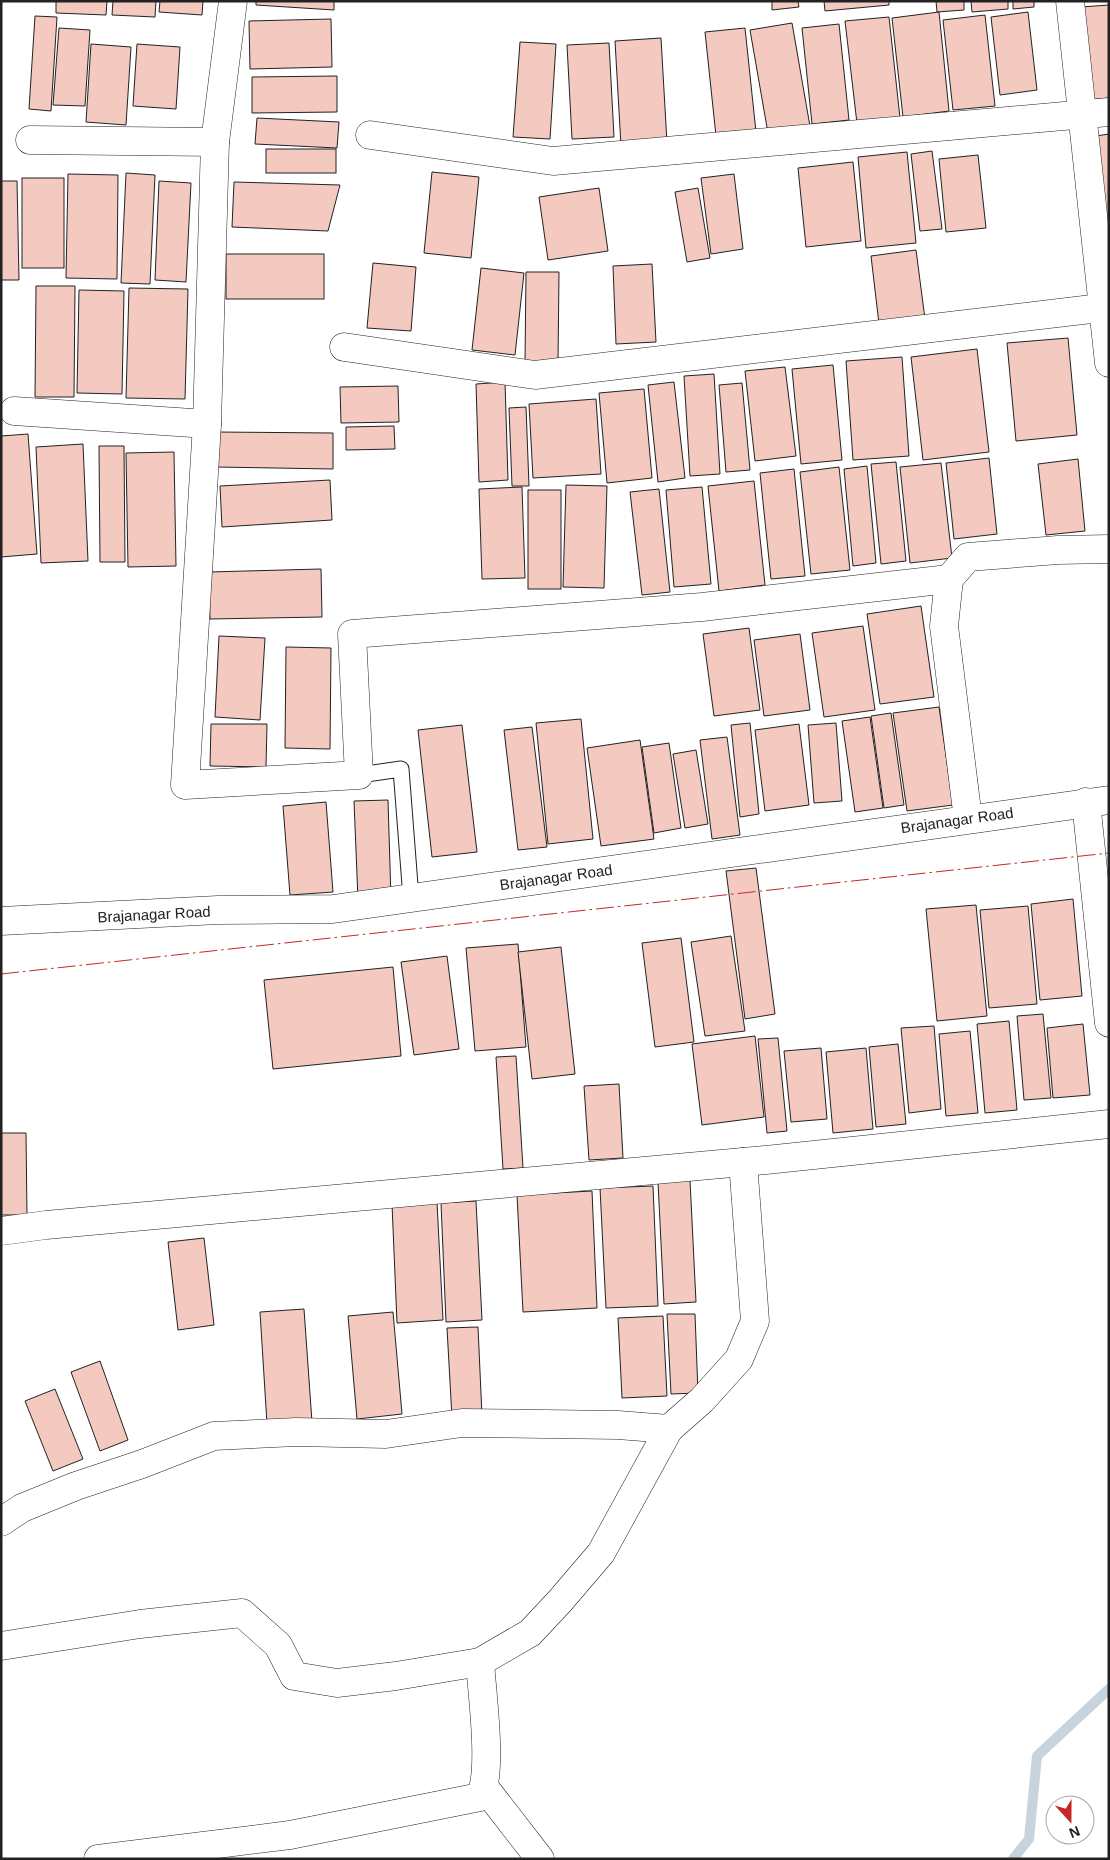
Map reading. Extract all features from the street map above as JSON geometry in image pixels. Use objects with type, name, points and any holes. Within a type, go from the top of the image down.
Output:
[{"type":"street","points":[[233,1],[214,142],[207,424],[185,785],[359,775],[352,634],[702,607],[948,579]]},
{"type":"street","points":[[1070,1],[1106,308],[1109,363]]},
{"type":"street","points":[[370,135],[553,161],[1109,112]]},
{"type":"street","points":[[30,140],[214,142]]},
{"type":"street","points":[[344,347],[535,375],[1106,308]]},
{"type":"street","points":[[14,411],[207,424]]},
{"type":"street","points":[[968,819],[944,626],[948,579],[968,557],[1109,548]]},
{"type":"street","points":[[1098,801],[1109,1022]]},
{"type":"street","name":"Brajanagar Road","points":[[1,921],[218,910],[333,910],[1098,801]]},
{"type":"street","points":[[1,1231],[66,1223],[743,1162],[1109,1124]]},
{"type":"street","points":[[1,1646],[140,1624],[242,1613],[278,1645],[294,1676],[337,1683],[396,1676],[480,1662],[530,1633],[601,1553],[669,1429],[702,1400],[739,1359],[755,1321],[743,1162]]},
{"type":"street","points":[[1,1522],[22,1508],[76,1486],[142,1464],[214,1436],[296,1432],[386,1434],[462,1423],[618,1425],[669,1429]]},
{"type":"street","points":[[98,1859],[290,1835],[480,1797],[485,1788],[486,1753],[480,1662]]},
{"type":"street","points":[[485,1788],[540,1859]]},
{"type":"lane","points":[[359,775],[401,769],[411,898]]},
{"type":"building","points":[[56,1],[107,1],[106,15],[56,13]]},
{"type":"building","points":[[113,1],[156,1],[155,17],[112,15]]},
{"type":"building","points":[[160,1],[203,1],[202,15],[159,12]]},
{"type":"building","points":[[256,1],[334,1],[334,10],[256,5]]},
{"type":"building","points":[[772,1],[798,1],[799,7],[772,10]]},
{"type":"building","points":[[824,1],[889,1],[889,5],[825,11]]},
{"type":"building","points":[[936,1],[964,1],[964,10],[937,12]]},
{"type":"building","points":[[971,1],[1008,1],[1008,9],[972,12]]},
{"type":"building","points":[[1013,1],[1034,1],[1034,7],[1013,9]]},
{"type":"building","points":[[1109,5],[1109,98],[1088,100],[1081,7]]},
{"type":"building","points":[[939,12],[949,111],[903,117],[892,18]]},
{"type":"building","points":[[1028,12],[1037,90],[1000,95],[991,17]]},
{"type":"building","points":[[985,15],[995,106],[953,110],[943,20]]},
{"type":"building","points":[[35,16],[57,17],[51,111],[29,109]]},
{"type":"building","points":[[889,17],[901,127],[858,132],[845,21]]},
{"type":"building","points":[[331,19],[332,67],[250,69],[249,21]]},
{"type":"building","points":[[792,23],[811,132],[769,139],[750,30]]},
{"type":"building","points":[[839,24],[849,120],[812,124],[802,28]]},
{"type":"building","points":[[59,28],[90,30],[85,106],[53,105]]},
{"type":"building","points":[[745,28],[756,132],[716,136],[705,32]]},
{"type":"building","points":[[661,38],[667,143],[621,146],[615,41]]},
{"type":"building","points":[[520,42],[556,44],[550,139],[513,137]]},
{"type":"building","points":[[609,43],[614,137],[572,139],[567,45]]},
{"type":"building","points":[[91,44],[131,47],[126,125],[86,122]]},
{"type":"building","points":[[137,44],[180,47],[176,109],[133,106]]},
{"type":"building","points":[[337,76],[337,112],[252,113],[252,77]]},
{"type":"building","points":[[257,118],[339,122],[337,148],[255,144]]},
{"type":"building","points":[[1109,134],[1109,214],[1104,214],[1096,136]]},
{"type":"building","points":[[266,149],[336,149],[336,173],[266,173]]},
{"type":"building","points":[[932,151],[942,229],[920,231],[911,154]]},
{"type":"building","points":[[907,152],[916,243],[866,248],[858,157]]},
{"type":"building","points":[[978,155],[986,228],[946,232],[939,159]]},
{"type":"building","points":[[853,162],[861,241],[806,247],[798,168]]},
{"type":"building","points":[[432,172],[479,177],[471,258],[424,253]]},
{"type":"building","points":[[126,173],[155,175],[150,284],[121,283]]},
{"type":"building","points":[[68,174],[118,175],[117,279],[66,278]]},
{"type":"building","points":[[734,174],[743,249],[711,254],[701,178]]},
{"type":"building","points":[[22,178],[64,178],[64,268],[22,268]]},
{"type":"building","points":[[1,181],[17,181],[19,280],[1,280]]},
{"type":"building","points":[[159,181],[191,183],[186,282],[155,280]]},
{"type":"building","points":[[234,182],[340,185],[328,231],[232,227]]},
{"type":"building","points":[[599,188],[608,251],[548,260],[539,197]]},
{"type":"building","points":[[698,188],[710,258],[687,262],[675,192]]},
{"type":"building","points":[[916,250],[925,319],[879,324],[871,256]]},
{"type":"building","points":[[226,254],[324,254],[324,299],[226,299]]},
{"type":"building","points":[[373,263],[416,267],[411,331],[367,328]]},
{"type":"building","points":[[652,264],[656,342],[616,344],[613,266]]},
{"type":"building","points":[[481,268],[524,273],[515,355],[472,350]]},
{"type":"building","points":[[526,272],[559,272],[558,362],[525,362]]},
{"type":"building","points":[[36,286],[75,286],[74,397],[35,397]]},
{"type":"building","points":[[129,288],[188,289],[185,399],[126,398]]},
{"type":"building","points":[[79,290],[124,291],[122,394],[77,393]]},
{"type":"building","points":[[1068,338],[1077,435],[1016,441],[1007,343]]},
{"type":"building","points":[[977,349],[989,452],[923,460],[911,357]]},
{"type":"building","points":[[902,357],[909,456],[853,460],[846,361]]},
{"type":"building","points":[[833,365],[842,460],[801,464],[792,369]]},
{"type":"building","points":[[785,367],[796,456],[755,461],[745,371]]},
{"type":"building","points":[[714,374],[720,474],[690,476],[684,376]]},
{"type":"building","points":[[505,382],[508,480],[479,482],[476,384]]},
{"type":"building","points":[[674,382],[685,478],[658,482],[648,385]]},
{"type":"building","points":[[742,383],[750,470],[726,472],[719,385]]},
{"type":"building","points":[[398,386],[399,422],[341,423],[340,387]]},
{"type":"building","points":[[644,389],[652,478],[607,483],[599,393]]},
{"type":"building","points":[[596,399],[601,474],[533,478],[529,404]]},
{"type":"building","points":[[526,407],[529,486],[512,486],[509,408]]},
{"type":"building","points":[[394,426],[395,449],[346,450],[346,427]]},
{"type":"building","points":[[217,432],[333,433],[333,469],[216,467]]},
{"type":"building","points":[[28,434],[37,554],[1,557],[1,436]]},
{"type":"building","points":[[83,444],[88,561],[41,563],[36,447]]},
{"type":"building","points":[[99,446],[124,446],[125,562],[100,562]]},
{"type":"building","points":[[174,452],[176,566],[128,567],[126,453]]},
{"type":"building","points":[[989,458],[997,534],[954,539],[946,463]]},
{"type":"building","points":[[1078,459],[1085,531],[1046,535],[1038,464]]},
{"type":"building","points":[[896,462],[906,561],[881,564],[871,464]]},
{"type":"building","points":[[941,463],[952,558],[910,563],[900,467]]},
{"type":"building","points":[[867,466],[876,563],[853,566],[844,469]]},
{"type":"building","points":[[839,467],[850,570],[811,574],[800,472]]},
{"type":"building","points":[[794,469],[805,576],[771,579],[760,473]]},
{"type":"building","points":[[330,480],[332,520],[222,527],[220,486]]},
{"type":"building","points":[[754,481],[765,585],[719,591],[708,486]]},
{"type":"building","points":[[566,485],[607,486],[604,588],[563,587]]},
{"type":"building","points":[[522,487],[525,578],[482,579],[479,489]]},
{"type":"building","points":[[702,487],[711,584],[674,587],[666,490]]},
{"type":"building","points":[[659,489],[670,592],[642,595],[630,492]]},
{"type":"building","points":[[528,490],[561,490],[561,589],[528,589]]},
{"type":"building","points":[[321,569],[322,617],[210,619],[209,572]]},
{"type":"building","points":[[921,606],[934,697],[880,704],[867,614]]},
{"type":"building","points":[[863,626],[875,710],[824,717],[812,633]]},
{"type":"building","points":[[749,628],[760,710],[714,716],[703,634]]},
{"type":"building","points":[[800,634],[810,710],[764,716],[754,640]]},
{"type":"building","points":[[219,636],[265,638],[260,720],[215,717]]},
{"type":"building","points":[[286,647],[331,648],[330,749],[285,748]]},
{"type":"building","points":[[939,707],[953,805],[907,811],[893,713]]},
{"type":"building","points":[[891,713],[904,805],[884,808],[871,716]]},
{"type":"building","points":[[870,717],[883,808],[855,812],[842,721]]},
{"type":"building","points":[[581,719],[593,839],[548,844],[536,723]]},
{"type":"building","points":[[750,723],[759,814],[740,817],[731,725]]},
{"type":"building","points":[[836,723],[842,801],[814,803],[808,725]]},
{"type":"building","points":[[211,724],[267,724],[266,767],[210,766]]},
{"type":"building","points":[[799,724],[809,805],[765,811],[755,730]]},
{"type":"building","points":[[462,725],[477,852],[432,857],[418,730]]},
{"type":"building","points":[[532,727],[547,847],[518,850],[504,730]]},
{"type":"building","points":[[727,737],[740,835],[712,839],[700,740]]},
{"type":"building","points":[[640,740],[654,839],[601,846],[587,748]]},
{"type":"building","points":[[669,743],[681,828],[654,833],[642,747]]},
{"type":"building","points":[[696,750],[708,824],[685,828],[673,754]]},
{"type":"building","points":[[388,800],[391,899],[358,900],[354,801]]},
{"type":"building","points":[[326,802],[333,892],[290,895],[283,806]]},
{"type":"building","points":[[756,868],[775,1014],[745,1019],[726,871]]},
{"type":"building","points":[[1073,899],[1082,996],[1040,1000],[1031,904]]},
{"type":"building","points":[[976,905],[987,1016],[937,1021],[926,909]]},
{"type":"building","points":[[1028,906],[1037,1004],[989,1008],[980,910]]},
{"type":"building","points":[[731,936],[745,1031],[705,1036],[691,942]]},
{"type":"building","points":[[681,938],[694,1042],[655,1047],[642,943]]},
{"type":"building","points":[[518,944],[526,1047],[475,1051],[466,948]]},
{"type":"building","points":[[561,947],[575,1074],[532,1079],[518,952]]},
{"type":"building","points":[[447,956],[459,1049],[414,1055],[401,962]]},
{"type":"building","points":[[393,967],[401,1056],[273,1069],[264,980]]},
{"type":"building","points":[[1043,1014],[1051,1098],[1024,1100],[1017,1016]]},
{"type":"building","points":[[1009,1021],[1017,1110],[985,1113],[977,1024]]},
{"type":"building","points":[[1083,1024],[1090,1095],[1053,1098],[1047,1028]]},
{"type":"building","points":[[934,1026],[941,1109],[909,1113],[901,1028]]},
{"type":"building","points":[[970,1031],[978,1113],[946,1116],[939,1034]]},
{"type":"building","points":[[755,1036],[764,1117],[702,1125],[692,1044]]},
{"type":"building","points":[[778,1038],[787,1131],[767,1133],[758,1039]]},
{"type":"building","points":[[898,1044],[906,1124],[876,1127],[869,1047]]},
{"type":"building","points":[[821,1048],[827,1119],[791,1122],[784,1051]]},
{"type":"building","points":[[866,1048],[873,1129],[833,1133],[826,1052]]},
{"type":"building","points":[[516,1056],[523,1168],[503,1169],[496,1057]]},
{"type":"building","points":[[619,1084],[623,1158],[589,1160],[584,1086]]},
{"type":"building","points":[[1,1133],[26,1133],[27,1215],[1,1215]]},
{"type":"building","points":[[690,1180],[696,1302],[664,1304],[658,1182]]},
{"type":"building","points":[[653,1186],[658,1306],[606,1308],[600,1188]]},
{"type":"building","points":[[592,1191],[597,1308],[523,1312],[517,1195]]},
{"type":"building","points":[[476,1201],[482,1320],[446,1322],[441,1203]]},
{"type":"building","points":[[437,1202],[443,1320],[397,1323],[392,1204]]},
{"type":"building","points":[[204,1238],[214,1325],[178,1330],[168,1242]]},
{"type":"building","points":[[304,1309],[312,1422],[267,1424],[260,1312]]},
{"type":"building","points":[[393,1312],[402,1414],[357,1419],[348,1316]]},
{"type":"building","points":[[667,1314],[695,1314],[698,1393],[671,1394]]},
{"type":"building","points":[[663,1316],[667,1396],[622,1398],[618,1318]]},
{"type":"building","points":[[478,1327],[482,1416],[452,1418],[447,1328]]},
{"type":"building","points":[[100,1361],[128,1440],[100,1451],[71,1372]]},
{"type":"building","points":[[55,1389],[83,1459],[53,1471],[25,1401]]},
{"type":"waterway","points":[[1013,1859],[1029,1839],[1037,1756],[1109,1689]]},
{"type":"power","points":[[1,974],[1109,853]]}]
